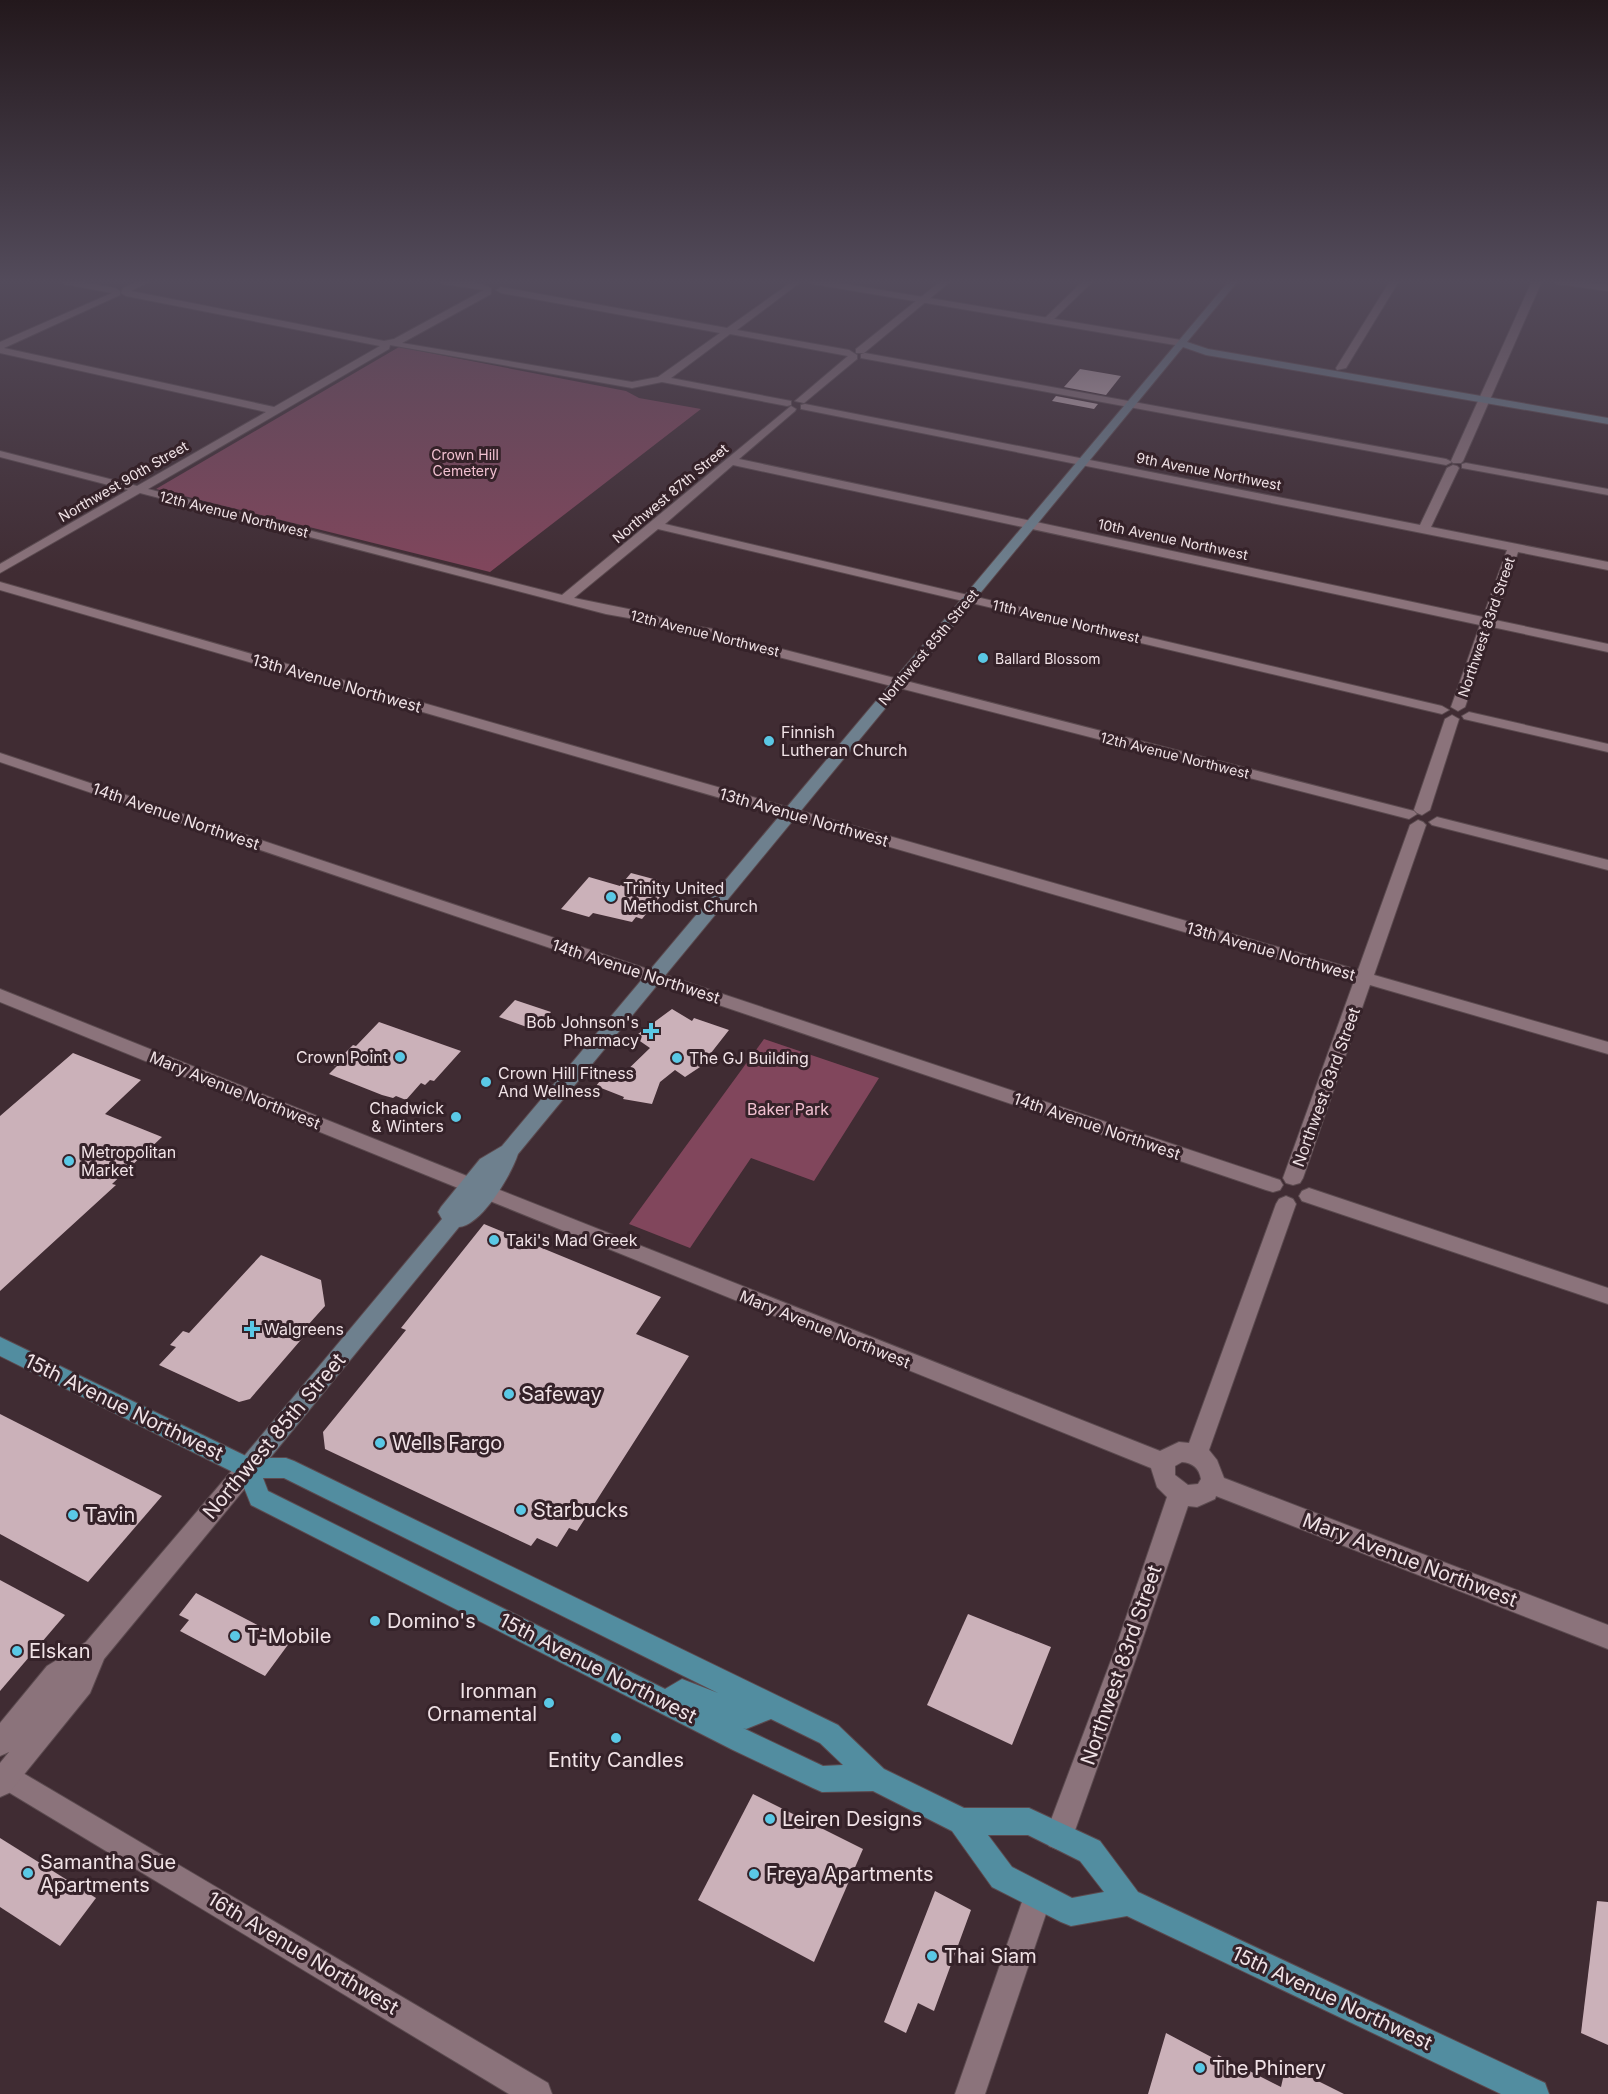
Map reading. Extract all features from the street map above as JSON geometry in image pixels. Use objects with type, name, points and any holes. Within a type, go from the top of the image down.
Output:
[{"type":"main road","name":"Northwest 85th Street","points":[[248,1468],[453,1220],[464,1219],[478,1189],[503,1172],[509,1151],[1151,379]]},
{"type":"main road","points":[[1376,379],[1608,414]]},
{"type":"main road","points":[[1397,379],[1608,421]]},
{"type":"main road","name":"15th Avenue Northwest","points":[[0,1346],[248,1468],[286,1468],[829,1734],[875,1778],[962,1821],[1029,1822],[1090,1851],[1128,1902],[1534,2094]]},
{"type":"main road","name":"15th Avenue Northwest","points":[[248,1468],[259,1498],[822,1779],[875,1778]]},
{"type":"main road","points":[[668,1702],[682,1692],[746,1716],[771,1706]]},
{"type":"main road","name":"15th Avenue Northwest","points":[[962,1821],[1002,1877],[1038,1896],[1071,1912],[1128,1902]]},
{"type":"street","points":[[135,379],[276,411]]},
{"type":"street","name":"Northwest 90th Street","points":[[0,569],[331,379]]},
{"type":"street","name":"9th Avenue Northwest","points":[[595,379],[632,385],[662,379],[1608,566]]},
{"type":"street","name":"Northwest 87th Street","points":[[566,598],[656,525],[827,379]]},
{"type":"street","points":[[995,379],[1608,492]]},
{"type":"street","points":[[1424,529],[1494,379]]},
{"type":"street","name":"12th Avenue Northwest","points":[[0,454],[611,611],[643,616],[671,626],[713,633],[737,642],[897,684],[1416,817]]},
{"type":"street","name":"10th Avenue Northwest","points":[[732,461],[1608,648]]},
{"type":"street","name":"11th Avenue Northwest","points":[[656,525],[1608,748]]},
{"type":"street","name":"Northwest 83rd Street","points":[[1293,1178],[1365,978],[1416,817],[1514,547]]},
{"type":"street","name":"13th Avenue Northwest","points":[[0,586],[1608,1047]]},
{"type":"street","name":"14th Avenue Northwest","points":[[0,757],[1273,1185]]},
{"type":"street","points":[[1416,817],[1432,826],[1437,822],[1608,865]]},
{"type":"street","name":"Mary Avenue Northwest","points":[[0,995],[1164,1463]]},
{"type":"street","points":[[1293,1178],[1305,1185],[1309,1196],[1301,1204],[1286,1204],[1275,1196],[1273,1185],[1278,1179],[1293,1178]]},
{"type":"street","points":[[1309,1196],[1608,1296]]},
{"type":"street","points":[[1196,1454],[1286,1204]]},
{"type":"street","points":[[1179,1452],[1196,1454],[1209,1465],[1212,1472],[1212,1484],[1201,1495],[1180,1494],[1165,1481],[1162,1473],[1164,1463],[1171,1455],[1179,1452]]},
{"type":"street","name":"Northwest 85th Street","points":[[3,1780],[81,1684],[95,1651],[248,1468]]},
{"type":"street","name":"Mary Avenue Northwest","points":[[1212,1484],[1608,1637]]},
{"type":"street","name":"Northwest 83rd Street","points":[[1059,1836],[1128,1647],[1180,1494]]},
{"type":"street","name":"Northwest 85th Street","points":[[0,1743],[56,1675],[95,1651]]},
{"type":"street","name":"16th Avenue Northwest","points":[[3,1780],[537,2094]]},
{"type":"street","points":[[970,2094],[1038,1896]]},
{"type":"green space","name":"Crown Hill Cemetery","points":[[345,379],[563,379],[626,391],[639,398],[701,409],[490,572],[156,489]]},
{"type":"green space","name":"Baker Park","points":[[764,1039],[879,1078],[814,1181],[751,1158],[690,1248],[629,1224]]},
{"type":"building","points":[[1071,379],[1119,379],[1106,395],[1064,387]]},
{"type":"building","points":[[1056,396],[1098,404],[1094,409],[1052,401]]},
{"type":"building","name":"Trinity United Methodist Church","points":[[631,873],[661,881],[668,887],[642,919],[636,917],[632,922],[593,913],[589,917],[561,909],[589,877],[620,886]]},
{"type":"building","points":[[515,1000],[551,1012],[535,1030],[499,1017]]},
{"type":"building","name":"The GJ Building","points":[[672,1009],[692,1021],[694,1018],[729,1030],[700,1067],[685,1077],[675,1070],[660,1082],[652,1104],[623,1099],[624,1097],[596,1086],[607,1072],[620,1077],[650,1048],[634,1037]]},
{"type":"building","name":"Crown Point","points":[[379,1022],[461,1051],[434,1081],[430,1080],[425,1085],[421,1083],[406,1100],[396,1096],[393,1098],[382,1095],[329,1074],[337,1066],[333,1065],[353,1045],[356,1046]]},
{"type":"building","name":"Metropolitan Market","points":[[73,1053],[141,1080],[105,1114],[162,1137],[112,1184],[116,1185],[0,1291],[0,1116]]},
{"type":"building","name":"Safeway","points":[[484,1224],[661,1297],[636,1334],[689,1356],[577,1531],[569,1528],[557,1547],[537,1538],[531,1546],[325,1449],[323,1432],[406,1330],[401,1328]]},
{"type":"building","name":"Walgreens","points":[[261,1255],[321,1280],[325,1306],[308,1325],[312,1327],[250,1399],[239,1402],[159,1365],[176,1347],[170,1345],[183,1331],[189,1333]]},
{"type":"building","name":"Tavin","points":[[0,1414],[162,1496],[88,1582],[0,1534]]},
{"type":"building","name":"Elskan","points":[[0,1580],[65,1615],[0,1691]]},
{"type":"building","name":"T-Mobile","points":[[196,1593],[290,1642],[265,1676],[180,1631],[189,1620],[179,1615]]},
{"type":"building","points":[[968,1614],[1051,1647],[1012,1745],[927,1705]]},
{"type":"building","name":"Freya Apartments","points":[[753,1794],[863,1849],[814,1962],[698,1900]]},
{"type":"building","name":"Samantha Sue Apartments","points":[[0,1838],[96,1898],[60,1946],[0,1907]]},
{"type":"building","name":"Thai Siam","points":[[935,1891],[971,1910],[934,2011],[918,2003],[906,2033],[884,2022]]},
{"type":"building","points":[[1597,1901],[1608,1902],[1608,2045],[1581,2033]]},
{"type":"building","name":"The Phinery","points":[[1166,2033],[1217,2060],[1218,2055],[1281,2087],[1286,2065],[1344,2094],[1148,2094]]},
{"type":"place","name":"Ballard Blossom","points":[[983,658]]},
{"type":"place","name":"Finnish Lutheran Church","points":[[769,741]]},
{"type":"place","name":"Trinity United Methodist Church","points":[[611,897]]},
{"type":"place","name":"Bob Johnson's Pharmacy","points":[[651,1031]]},
{"type":"place","name":"Crown Point","points":[[400,1057]]},
{"type":"place","name":"The GJ Building","points":[[677,1058]]},
{"type":"place","name":"Crown Hill Fitness And Wellness","points":[[486,1082]]},
{"type":"place","name":"Chadwick & Winters","points":[[456,1117]]},
{"type":"place","name":"Metropolitan Market","points":[[69,1161]]},
{"type":"place","name":"Taki's Mad Greek","points":[[494,1240]]},
{"type":"place","name":"Walgreens","points":[[252,1329]]},
{"type":"place","name":"Safeway","points":[[509,1394]]},
{"type":"place","name":"Wells Fargo","points":[[380,1443]]},
{"type":"place","name":"Starbucks","points":[[521,1510]]},
{"type":"place","name":"Tavin","points":[[73,1515]]},
{"type":"place","name":"Domino's","points":[[375,1621]]},
{"type":"place","name":"T-Mobile","points":[[235,1636]]},
{"type":"place","name":"Elskan","points":[[17,1651]]},
{"type":"place","name":"Ironman Ornamental","points":[[549,1703]]},
{"type":"place","name":"Entity Candles","points":[[616,1738]]},
{"type":"place","name":"Leiren Designs","points":[[770,1819]]},
{"type":"place","name":"Samantha Sue Apartments","points":[[28,1873]]},
{"type":"place","name":"Freya Apartments","points":[[754,1874]]},
{"type":"place","name":"Thai Siam","points":[[932,1956]]},
{"type":"place","name":"The Phinery","points":[[1200,2068]]}]
